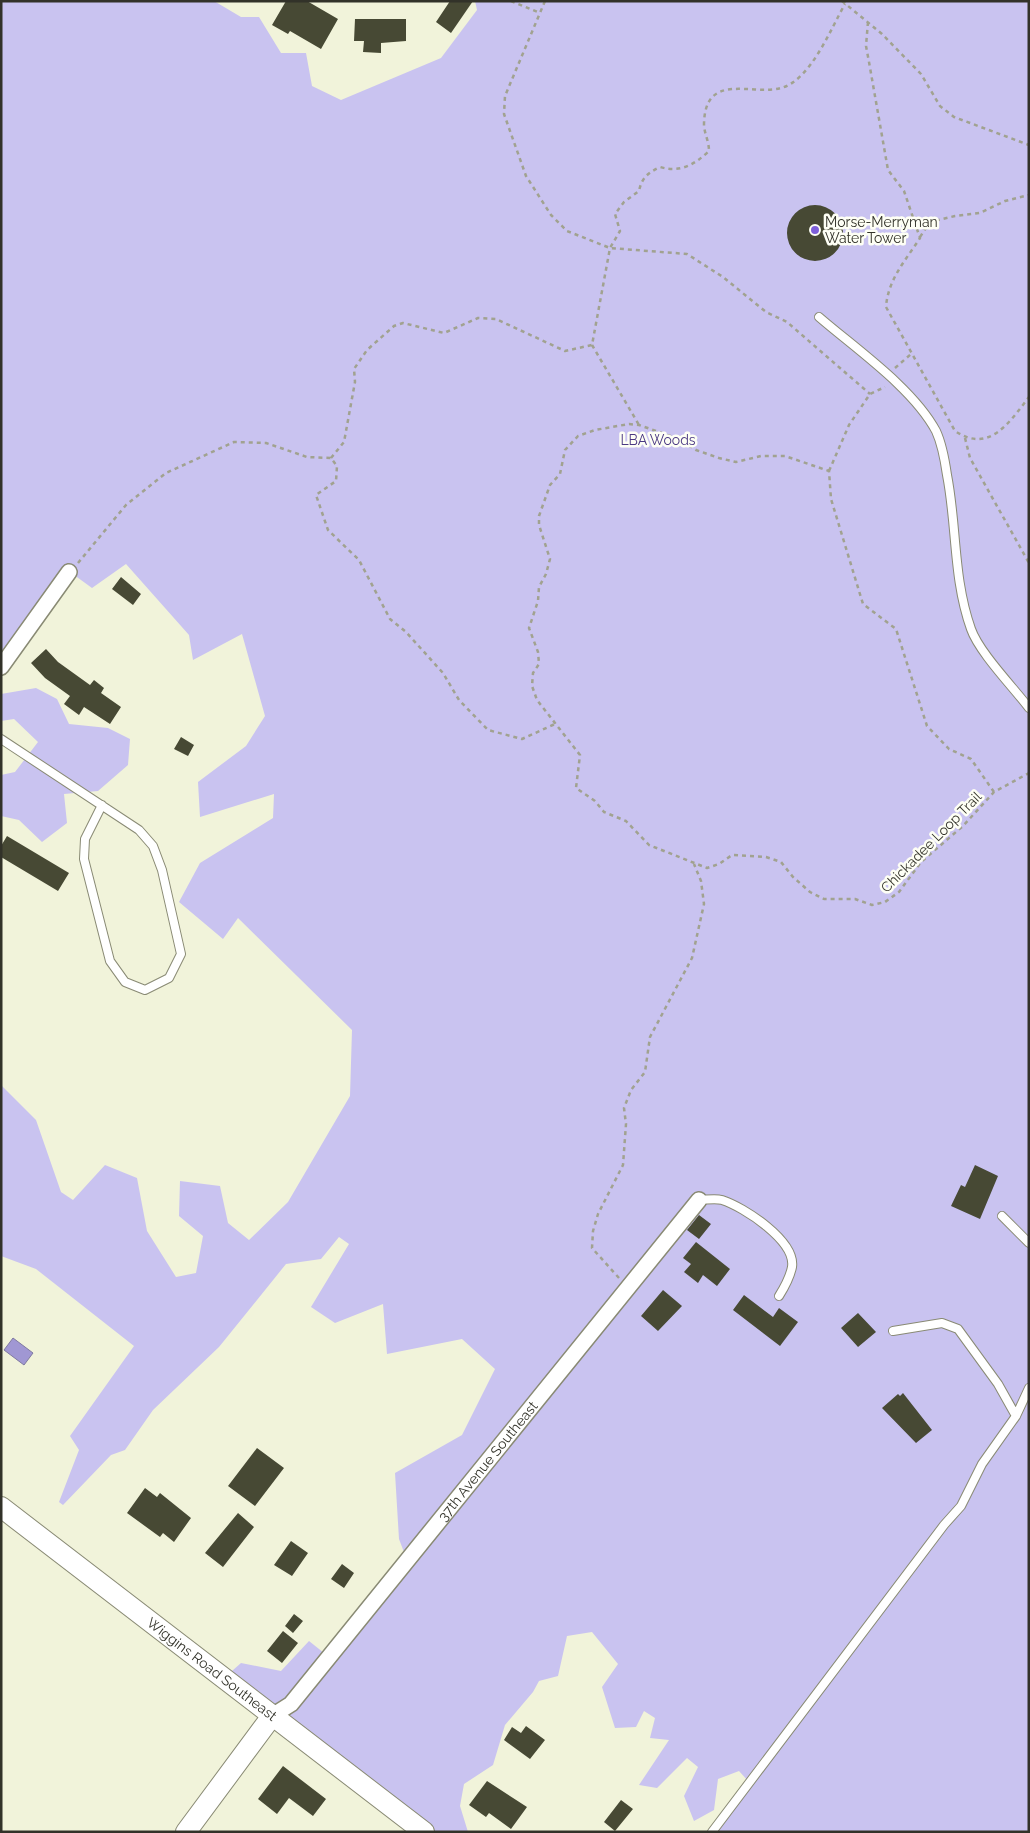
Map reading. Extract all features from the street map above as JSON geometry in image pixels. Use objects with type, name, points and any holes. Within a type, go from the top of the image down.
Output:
[{"type":"street","points":[[1,668],[70,572]]},
{"type":"street","name":"37th Avenue Southeast","points":[[272,1716],[291,1704],[698,1200]]},
{"type":"street","name":"Wiggins Road Southeast","points":[[1,1507],[424,1832]]},
{"type":"street","points":[[186,1832],[272,1716]]},
{"type":"lane","points":[[819,317],[889,374],[923,412],[936,432],[946,464],[962,603],[971,631],[1029,708]]},
{"type":"lane","points":[[1,739],[102,805],[139,830],[153,846],[162,870],[181,954],[168,978],[145,990],[125,982],[110,961],[84,859],[85,839],[102,805]]},
{"type":"lane","points":[[698,1200],[719,1200],[732,1204],[778,1236],[791,1258],[792,1267],[779,1296]]},
{"type":"lane","points":[[1002,1216],[1029,1243]]},
{"type":"lane","points":[[893,1331],[942,1323],[958,1329],[998,1384],[1016,1416]]},
{"type":"lane","points":[[712,1832],[944,1525],[961,1506],[982,1464],[1016,1416],[1029,1388]]},
{"type":"path","points":[[511,1],[540,13]]},
{"type":"path","points":[[545,1],[505,96],[504,114],[508,131],[526,176],[551,215],[567,231],[610,248],[687,254],[723,277],[766,312],[787,322],[870,394]]},
{"type":"path","points":[[842,1],[882,34],[921,74],[940,106],[954,117],[1029,144]]},
{"type":"path","points":[[639,425],[592,345],[610,248],[620,232],[615,214],[624,202],[639,191],[641,180],[647,174],[660,167],[673,171],[697,162],[709,151],[709,141],[704,126],[706,111],[713,95],[721,91],[744,87],[782,88],[794,80],[813,61],[829,38],[845,4]]},
{"type":"path","points":[[868,22],[866,46],[868,62],[888,170],[904,191],[920,238]]},
{"type":"path","points":[[1029,195],[1005,201],[980,212],[930,222],[896,272],[887,297],[886,307],[955,432],[965,438],[983,441],[993,436],[1029,397]]},
{"type":"path","points":[[332,458],[344,442],[353,391],[354,369],[367,350],[394,326],[403,323],[444,333],[478,318],[496,319],[566,351],[592,345]]},
{"type":"path","points":[[829,471],[849,425],[870,394],[888,385],[889,374],[911,354]]},
{"type":"path","name":"Chickadee Loop Trail","points":[[994,792],[971,759],[949,748],[928,726],[896,629],[863,604],[831,499],[829,471],[785,456],[761,456],[736,462],[719,458],[696,450],[679,439],[639,425],[610,427],[578,436],[565,450],[560,474],[550,485],[538,516],[550,559],[546,574],[539,587],[538,601],[529,628],[538,652],[539,664],[533,673],[532,686],[537,700],[580,755],[576,788],[595,801],[604,812],[626,821],[649,845],[708,868],[719,864],[732,855],[766,857],[781,862],[793,878],[810,892],[824,899],[855,899],[872,905],[885,902],[899,892],[921,862],[963,826],[994,792],[1029,773]]},
{"type":"path","points":[[965,438],[970,458],[1029,563]]},
{"type":"path","points":[[70,572],[126,505],[166,473],[187,462],[234,442],[266,443],[307,457],[332,458]]},
{"type":"path","points":[[332,458],[337,466],[336,481],[316,495],[317,504],[328,530],[360,560],[390,620],[406,632],[443,673],[458,700],[488,730],[522,739],[555,724]]},
{"type":"path","points":[[628,1285],[592,1248],[593,1232],[606,1196],[623,1166],[626,1124],[624,1108],[631,1090],[644,1072],[650,1037],[692,958],[704,904],[701,881],[694,864]]},
{"type":"green space","name":"LBA Woods","points":[[1,1],[214,1],[241,17],[259,17],[281,53],[306,53],[312,86],[341,100],[441,58],[477,10],[475,1],[1029,1],[1029,1832],[712,1832],[749,1782],[739,1771],[718,1779],[714,1810],[694,1821],[684,1796],[698,1767],[687,1758],[657,1788],[639,1785],[669,1740],[650,1738],[655,1718],[644,1711],[636,1727],[615,1728],[602,1687],[618,1664],[592,1632],[567,1636],[558,1676],[539,1681],[533,1692],[505,1725],[493,1765],[464,1784],[460,1806],[468,1832],[424,1832],[224,1678],[241,1663],[281,1671],[309,1641],[329,1657],[407,1560],[399,1539],[395,1473],[462,1435],[495,1369],[462,1339],[387,1354],[383,1304],[335,1323],[311,1307],[349,1244],[339,1237],[321,1259],[286,1264],[219,1347],[153,1410],[125,1450],[111,1455],[63,1505],[59,1502],[79,1450],[70,1436],[134,1346],[36,1269],[1,1256],[1,1085],[36,1120],[61,1192],[73,1200],[105,1165],[137,1178],[147,1231],[176,1277],[196,1273],[203,1236],[179,1216],[180,1181],[220,1186],[228,1223],[249,1240],[288,1202],[350,1096],[352,1030],[238,918],[223,939],[179,902],[200,863],[273,818],[274,794],[200,817],[198,782],[246,746],[265,716],[242,634],[193,660],[189,635],[126,564],[92,588],[70,572],[1,666]]},
{"type":"green space","points":[[36,688],[57,699],[69,724],[108,728],[130,739],[128,765],[98,791],[64,794],[67,823],[42,842],[19,820],[1,816],[1,775],[15,772],[38,742],[14,719],[1,721],[1,694]]},
{"type":"shaded area","points":[[13,1338],[33,1353],[24,1365],[4,1350]]},
{"type":"building","points":[[286,1],[307,1],[338,19],[321,49],[290,31],[288,34],[272,25]]},
{"type":"building","points":[[450,1],[473,1],[451,33],[436,22]]},
{"type":"building","points":[[355,19],[406,19],[406,41],[381,43],[381,53],[363,52],[364,41],[354,41]]},
{"type":"building","name":"Morse-Merryman Water Tower","points":[[809,205],[821,205],[835,213],[843,227],[841,244],[835,253],[821,261],[809,261],[799,256],[792,249],[787,239],[787,227],[792,217],[799,210]]},
{"type":"building","points":[[121,577],[141,594],[133,605],[112,589]]},
{"type":"building","points":[[46,649],[58,662],[90,685],[94,680],[104,688],[101,693],[121,707],[110,724],[84,707],[79,715],[64,704],[70,696],[45,678],[31,663]]},
{"type":"building","points":[[181,737],[194,745],[188,756],[174,749]]},
{"type":"building","points":[[7,836],[69,873],[58,891],[1,857],[1,846]]},
{"type":"building","points":[[975,1165],[998,1176],[980,1219],[951,1206],[961,1185],[965,1187]]},
{"type":"building","points":[[699,1215],[711,1224],[699,1239],[687,1230]]},
{"type":"building","points":[[696,1242],[730,1269],[717,1286],[703,1275],[698,1283],[684,1272],[691,1264],[683,1258]]},
{"type":"building","points":[[663,1290],[682,1306],[658,1331],[641,1316]]},
{"type":"building","points":[[744,1295],[773,1317],[779,1308],[798,1322],[780,1346],[733,1310]]},
{"type":"building","points":[[858,1313],[876,1332],[858,1347],[841,1328]]},
{"type":"building","points":[[903,1393],[932,1430],[916,1443],[882,1408],[898,1394],[900,1396]]},
{"type":"building","points":[[257,1448],[284,1468],[255,1506],[228,1486]]},
{"type":"building","points":[[145,1488],[157,1497],[160,1493],[191,1518],[174,1542],[163,1533],[160,1537],[127,1513]]},
{"type":"building","points":[[238,1513],[254,1527],[223,1567],[205,1553]]},
{"type":"building","points":[[291,1541],[308,1553],[292,1576],[274,1565]]},
{"type":"building","points":[[342,1564],[354,1573],[344,1588],[331,1579]]},
{"type":"building","points":[[294,1614],[303,1621],[293,1633],[285,1626]]},
{"type":"building","points":[[283,1631],[298,1643],[282,1663],[267,1651]]},
{"type":"building","points":[[526,1726],[545,1740],[530,1759],[504,1740],[512,1727],[521,1733]]},
{"type":"building","points":[[283,1766],[326,1799],[313,1816],[289,1798],[277,1814],[258,1799]]},
{"type":"building","points":[[487,1781],[527,1807],[511,1829],[489,1813],[486,1817],[469,1805]]},
{"type":"building","points":[[621,1800],[633,1809],[615,1831],[604,1822]]},
{"type":"place","name":"Morse-Merryman Water Tower","points":[[815,230]]}]
